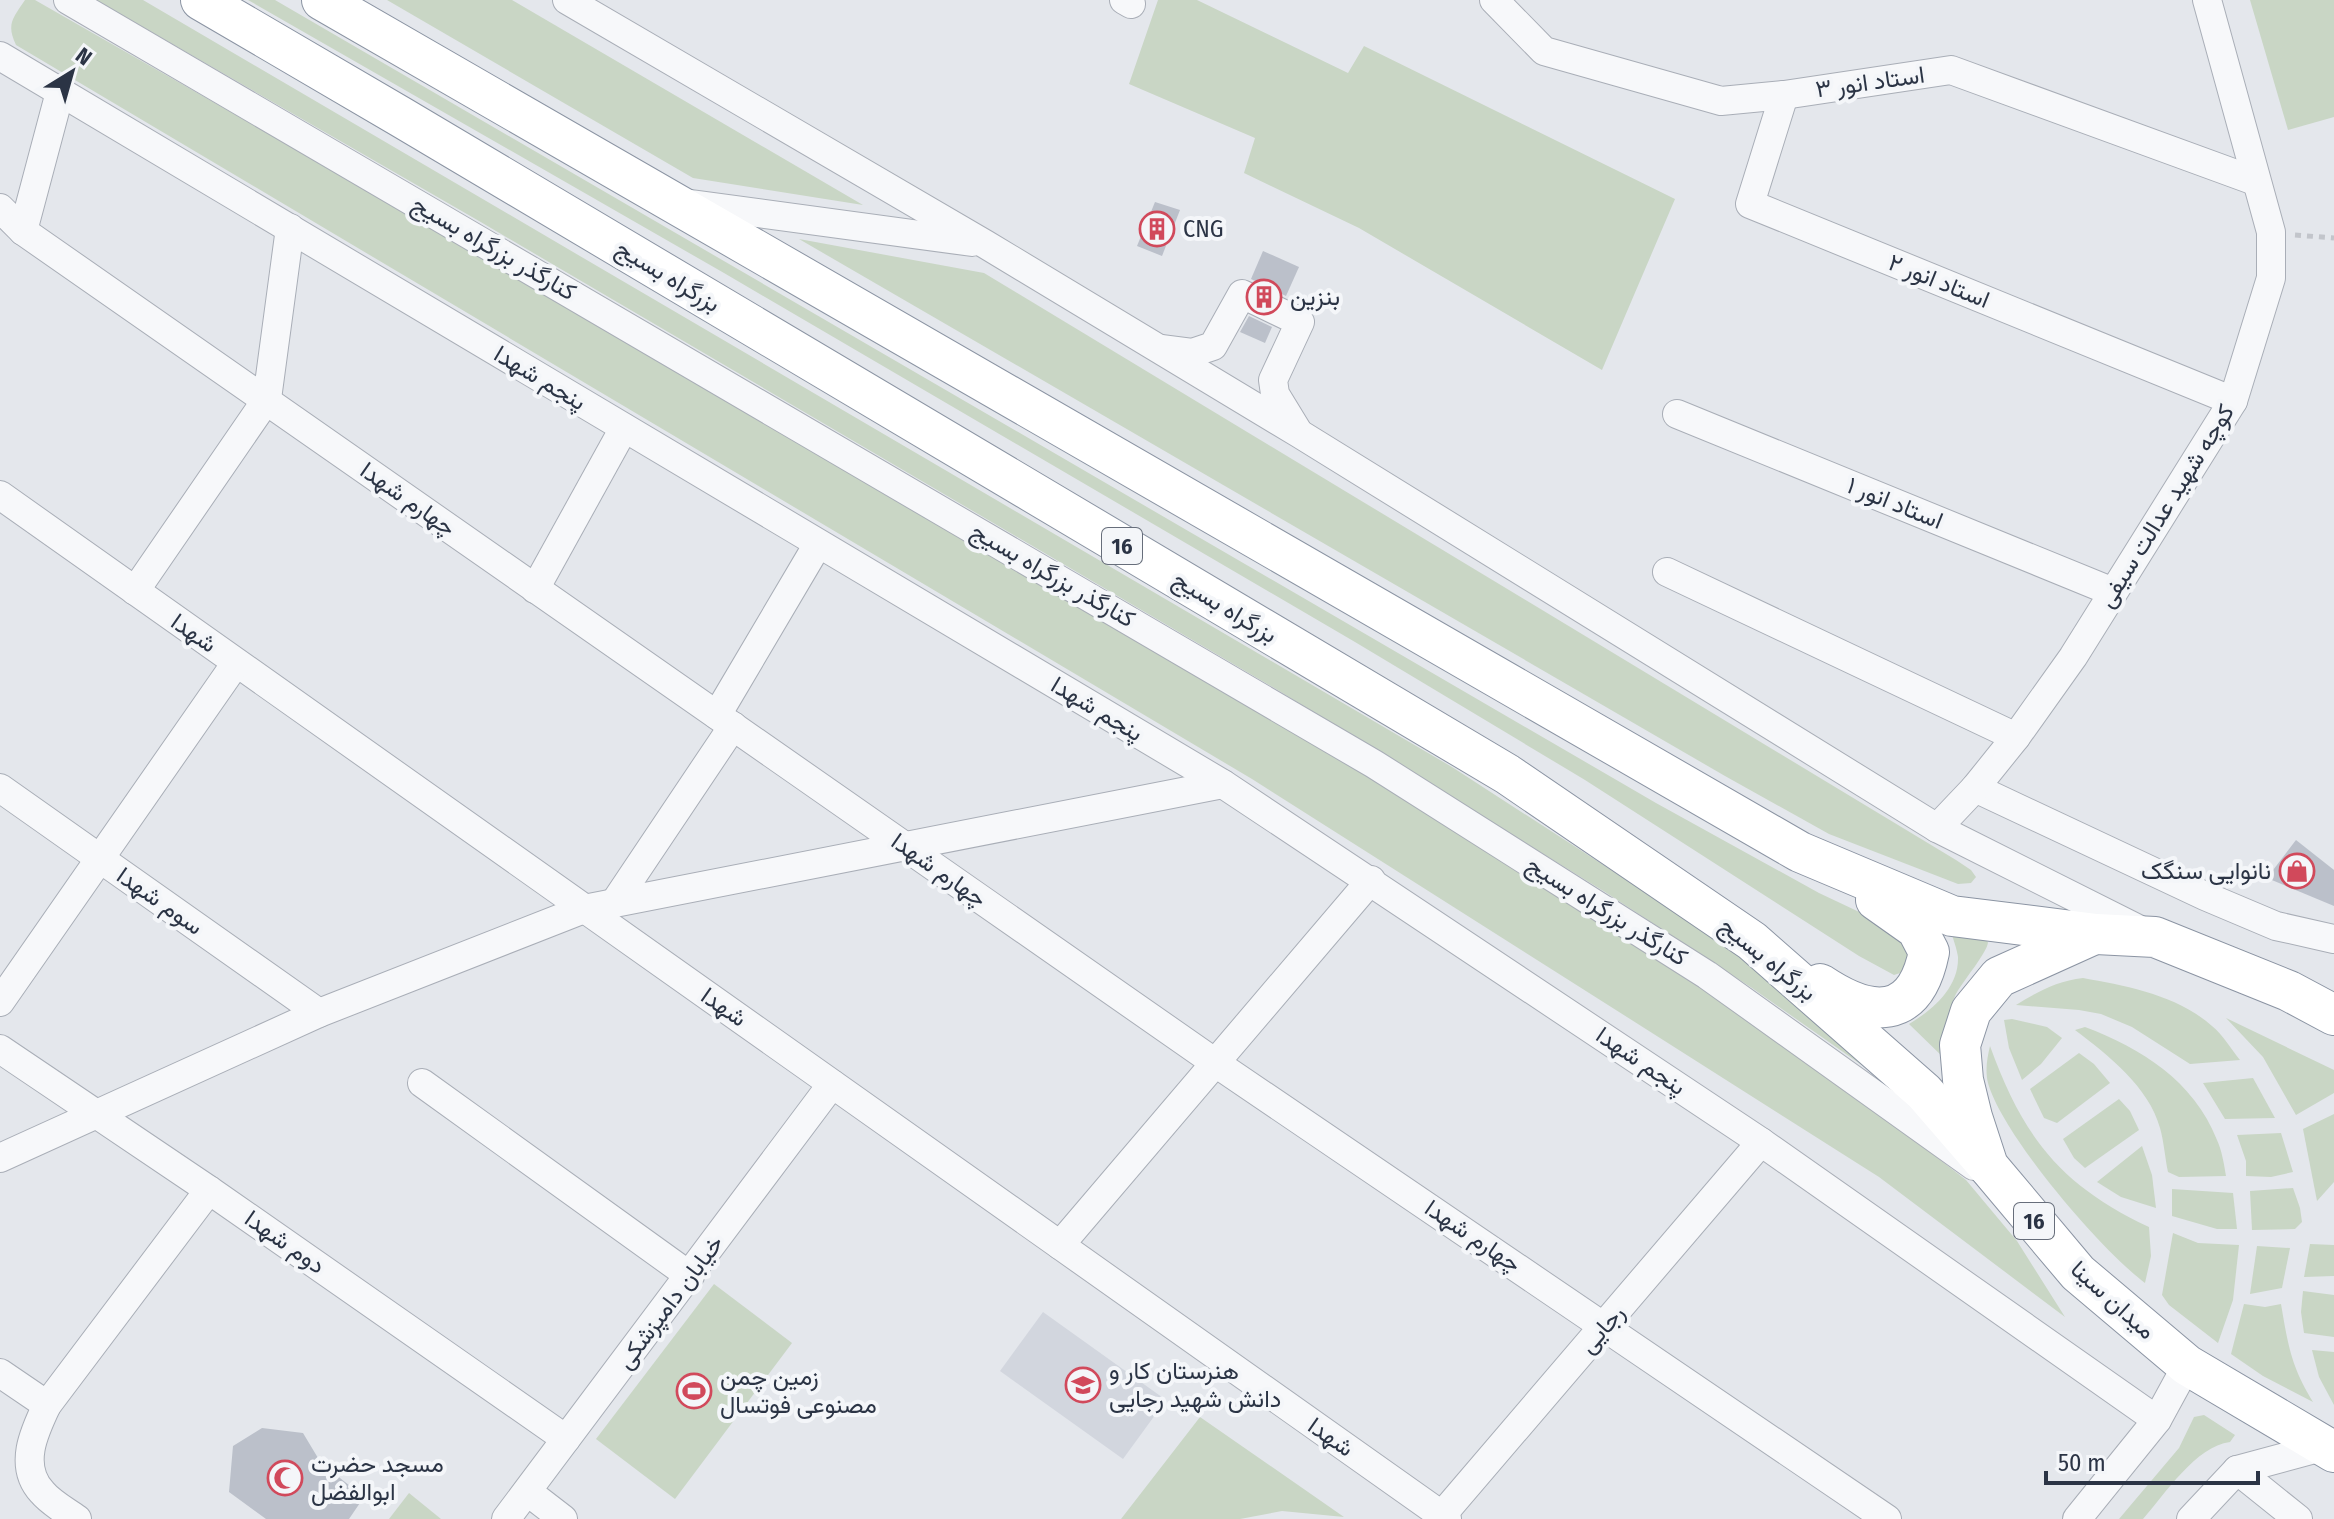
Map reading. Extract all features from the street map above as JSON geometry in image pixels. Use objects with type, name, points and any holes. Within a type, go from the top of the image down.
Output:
[{"type":"highway","name":"بزرگراه بسیج","points":[[201,0],[1507,774],[1752,941],[1924,1092],[2000,1179]]},
{"type":"highway","name":"16","points":[[322,0],[1800,852],[1952,916],[2096,934]]},
{"type":"highway","points":[[1752,941],[1825,988],[1864,1006],[1886,1008],[1903,1002],[1921,981],[1929,952],[1917,929],[1898,913],[1800,852]]},
{"type":"highway","name":"میدان سینا","points":[[2328,1450],[2187,1365],[2078,1273],[2000,1179],[1972,1117],[1963,1080],[1960,1045],[1971,1011],[1999,977],[2096,934],[2155,937],[2289,991],[2334,1015]]},
{"type":"street","name":"کنارگذر بزرگراه بسیج","points":[[68,0],[1374,764],[1707,975],[2000,1179]]},
{"type":"street","points":[[567,0],[985,244],[1300,434],[1937,828],[2155,937]]},
{"type":"street","name":"استاد انور ۳","points":[[1494,0],[1544,51],[1721,101],[1784,95],[1951,70],[2255,181]]},
{"type":"street","name":"کوچه شهید عدالت سیفی","points":[[1937,828],[1975,788],[2016,737],[2073,657],[2233,401],[2271,278],[2271,232],[2207,0]]},
{"type":"street","name":"پنجم شهدا","points":[[0,56],[1223,784],[1761,1142],[2157,1420]]},
{"type":"street","points":[[23,231],[60,92]]},
{"type":"street","name":"استاد انور ۲","points":[[1784,95],[1750,204],[2233,401]]},
{"type":"street","points":[[670,201],[985,244]]},
{"type":"street","name":"چهارم شهدا","points":[[0,208],[23,231],[1217,1064],[1887,1519]]},
{"type":"street","points":[[135,591],[267,399],[290,228]]},
{"type":"street","points":[[1154,347],[1192,353],[1213,346],[1242,294],[1300,322],[1273,380],[1275,394],[1300,434]]},
{"type":"street","name":"استاد انور ۱","points":[[1677,414],[2113,592]]},
{"type":"street","points":[[535,589],[624,428]]},
{"type":"street","name":"شهدا","points":[[2,502],[135,591],[1445,1517]]},
{"type":"street","points":[[615,902],[725,721],[818,544]]},
{"type":"street","points":[[1667,572],[2016,737]]},
{"type":"street","points":[[0,1002],[236,663]]},
{"type":"street","points":[[0,1158],[319,1013],[584,909],[1223,784]]},
{"type":"street","name":"سوم شهدا","points":[[0,788],[319,1013]]},
{"type":"street","points":[[1975,788],[2276,926],[2334,939]]},
{"type":"street","points":[[1060,1245],[1371,880]]},
{"type":"street","name":"دوم شهدا","points":[[0,1049],[209,1190],[566,1439]]},
{"type":"street","points":[[422,1083],[690,1276]]},
{"type":"street","name":"خیابان دامپزشکی","points":[[506,1519],[832,1084]]},
{"type":"street","name":"رجایی","points":[[1445,1517],[1761,1142]]},
{"type":"street","points":[[77,1519],[41,1492],[29,1468],[33,1436],[47,1405],[209,1190]]},
{"type":"street","points":[[2077,1519],[2157,1420],[2187,1365]]},
{"type":"street","points":[[0,1373],[47,1405]]},
{"type":"street","points":[[2191,1519],[2237,1470],[2328,1450]]},
{"type":"street","points":[[2237,1470],[2298,1519]]},
{"type":"street","points":[[528,1492],[563,1519]]},
{"type":"path","points":[[2271,232],[2334,238]]},
{"type":"shaded area","name":"هنرستان کار و دانش شهید رجایی","points":[[1043,1312],[1166,1400],[1123,1459],[1000,1371]]},
{"type":"green space","points":[[25,0],[35,0],[344,177],[1421,807],[1660,960],[1858,1096],[1966,1180],[2017,1241],[2065,1317],[1879,1177],[1252,779],[16,45],[12,21]]},
{"type":"green space","points":[[96,0],[143,0],[1452,767],[1747,958],[1900,1092],[1752,988],[1605,892],[1276,689]]},
{"type":"green space","points":[[248,0],[275,0],[1656,803],[1819,893],[1908,935],[1909,970],[1894,975],[1859,956],[1585,780],[1355,642],[724,273]]},
{"type":"green space","points":[[387,0],[512,0],[863,205],[693,178]]},
{"type":"green space","points":[[1158,0],[1197,0],[1348,73],[1364,46],[1675,199],[1602,370],[1359,228],[1244,173],[1255,138],[1129,84]]},
{"type":"green space","points":[[2250,0],[2334,0],[2334,117],[2288,130]]},
{"type":"green space","points":[[799,239],[984,273],[1956,860],[1976,877],[1971,883],[1958,884],[1829,834]]},
{"type":"green space","points":[[1951,931],[1975,933],[1988,942],[1952,1004],[1945,1059],[1909,1024],[1935,1005],[1954,979],[1958,957]]},
{"type":"green space","points":[[2083,978],[2134,989],[2183,1007],[2216,1030],[2240,1060],[2190,1064],[2132,1027],[2101,1014],[2016,1005],[2048,988]]},
{"type":"green space","points":[[2226,1018],[2334,1070],[2334,1093],[2296,1115],[2263,1057]]},
{"type":"green space","points":[[2004,1020],[2047,1027],[2062,1038],[2041,1064],[2022,1080],[2009,1048]]},
{"type":"green space","points":[[2085,1027],[2145,1056],[2180,1084],[2207,1119],[2220,1149],[2226,1176],[2179,1177],[2168,1172],[2160,1128],[2147,1099],[2126,1073],[2075,1030]]},
{"type":"green space","points":[[1990,1046],[2016,1107],[2048,1155],[2091,1194],[2149,1227],[2151,1256],[2145,1283],[2080,1219],[2013,1132],[1988,1083]]},
{"type":"green space","points":[[2079,1053],[2094,1064],[2110,1083],[2057,1123],[2044,1118],[2030,1089]]},
{"type":"green space","points":[[2253,1078],[2275,1118],[2225,1119],[2203,1083]]},
{"type":"green space","points":[[2119,1099],[2130,1111],[2139,1130],[2085,1168],[2074,1158],[2063,1139]]},
{"type":"green space","points":[[2334,1114],[2334,1182],[2317,1201],[2303,1129]]},
{"type":"green space","points":[[2281,1133],[2293,1172],[2271,1177],[2246,1176],[2246,1161],[2237,1135]]},
{"type":"green space","points":[[2142,1146],[2152,1175],[2156,1208],[2121,1197],[2097,1182]]},
{"type":"green space","points":[[2293,1188],[2302,1222],[2295,1229],[2252,1230],[2250,1191]]},
{"type":"green space","points":[[2172,1189],[2233,1193],[2237,1229],[2217,1229],[2172,1216]]},
{"type":"green space","points":[[2173,1233],[2198,1243],[2239,1245],[2233,1300],[2218,1343],[2169,1305],[2162,1295]]},
{"type":"green space","points":[[2310,1244],[2334,1245],[2334,1276],[2304,1277]]},
{"type":"green space","points":[[2257,1246],[2290,1248],[2282,1288],[2250,1294]]},
{"type":"green space","name":"زمین چمن مصنوعی فوتسال","points":[[714,1284],[792,1343],[675,1499],[596,1439]]},
{"type":"green space","points":[[2303,1291],[2334,1295],[2334,1337],[2304,1333],[2301,1312]]},
{"type":"green space","points":[[2244,1304],[2265,1307],[2281,1304],[2291,1355],[2313,1402],[2263,1376],[2231,1354]]},
{"type":"green space","points":[[2312,1350],[2334,1352],[2334,1405],[2319,1377]]},
{"type":"green space","points":[[2204,1415],[2235,1435],[2230,1442],[2217,1445],[2193,1462],[2143,1519],[2119,1519],[2179,1448],[2194,1417]]},
{"type":"green space","points":[[1200,1417],[1344,1517],[1282,1511],[1240,1519],[1121,1519]]},
{"type":"green space","points":[[409,1493],[441,1519],[389,1519]]},
{"type":"building","name":"CNG","points":[[1155,202],[1180,210],[1162,256],[1137,246]]},
{"type":"building","points":[[1263,251],[1299,267],[1286,296],[1251,279]]},
{"type":"building","points":[[1249,316],[1272,327],[1265,343],[1240,332]]},
{"type":"building","name":"نانوایی سنگک","points":[[2296,840],[2334,870],[2334,906],[2267,878]]},
{"type":"building","name":"مسجد حضرت ابوالفضل","points":[[262,1428],[303,1433],[321,1463],[364,1497],[349,1519],[266,1519],[229,1492],[233,1446]]},
{"type":"place","name":"CNG","points":[[1157,229]]},
{"type":"place","name":"بنزین","points":[[1264,297]]},
{"type":"place","name":"نانوایی سنگک","points":[[2297,871]]},
{"type":"place","name":"هنرستان کار و دانش شهید رجایی","points":[[1083,1385]]},
{"type":"place","name":"زمین چمن مصنوعی فوتسال","points":[[694,1391]]},
{"type":"place","name":"مسجد حضرت ابوالفضل","points":[[285,1478]]}]
